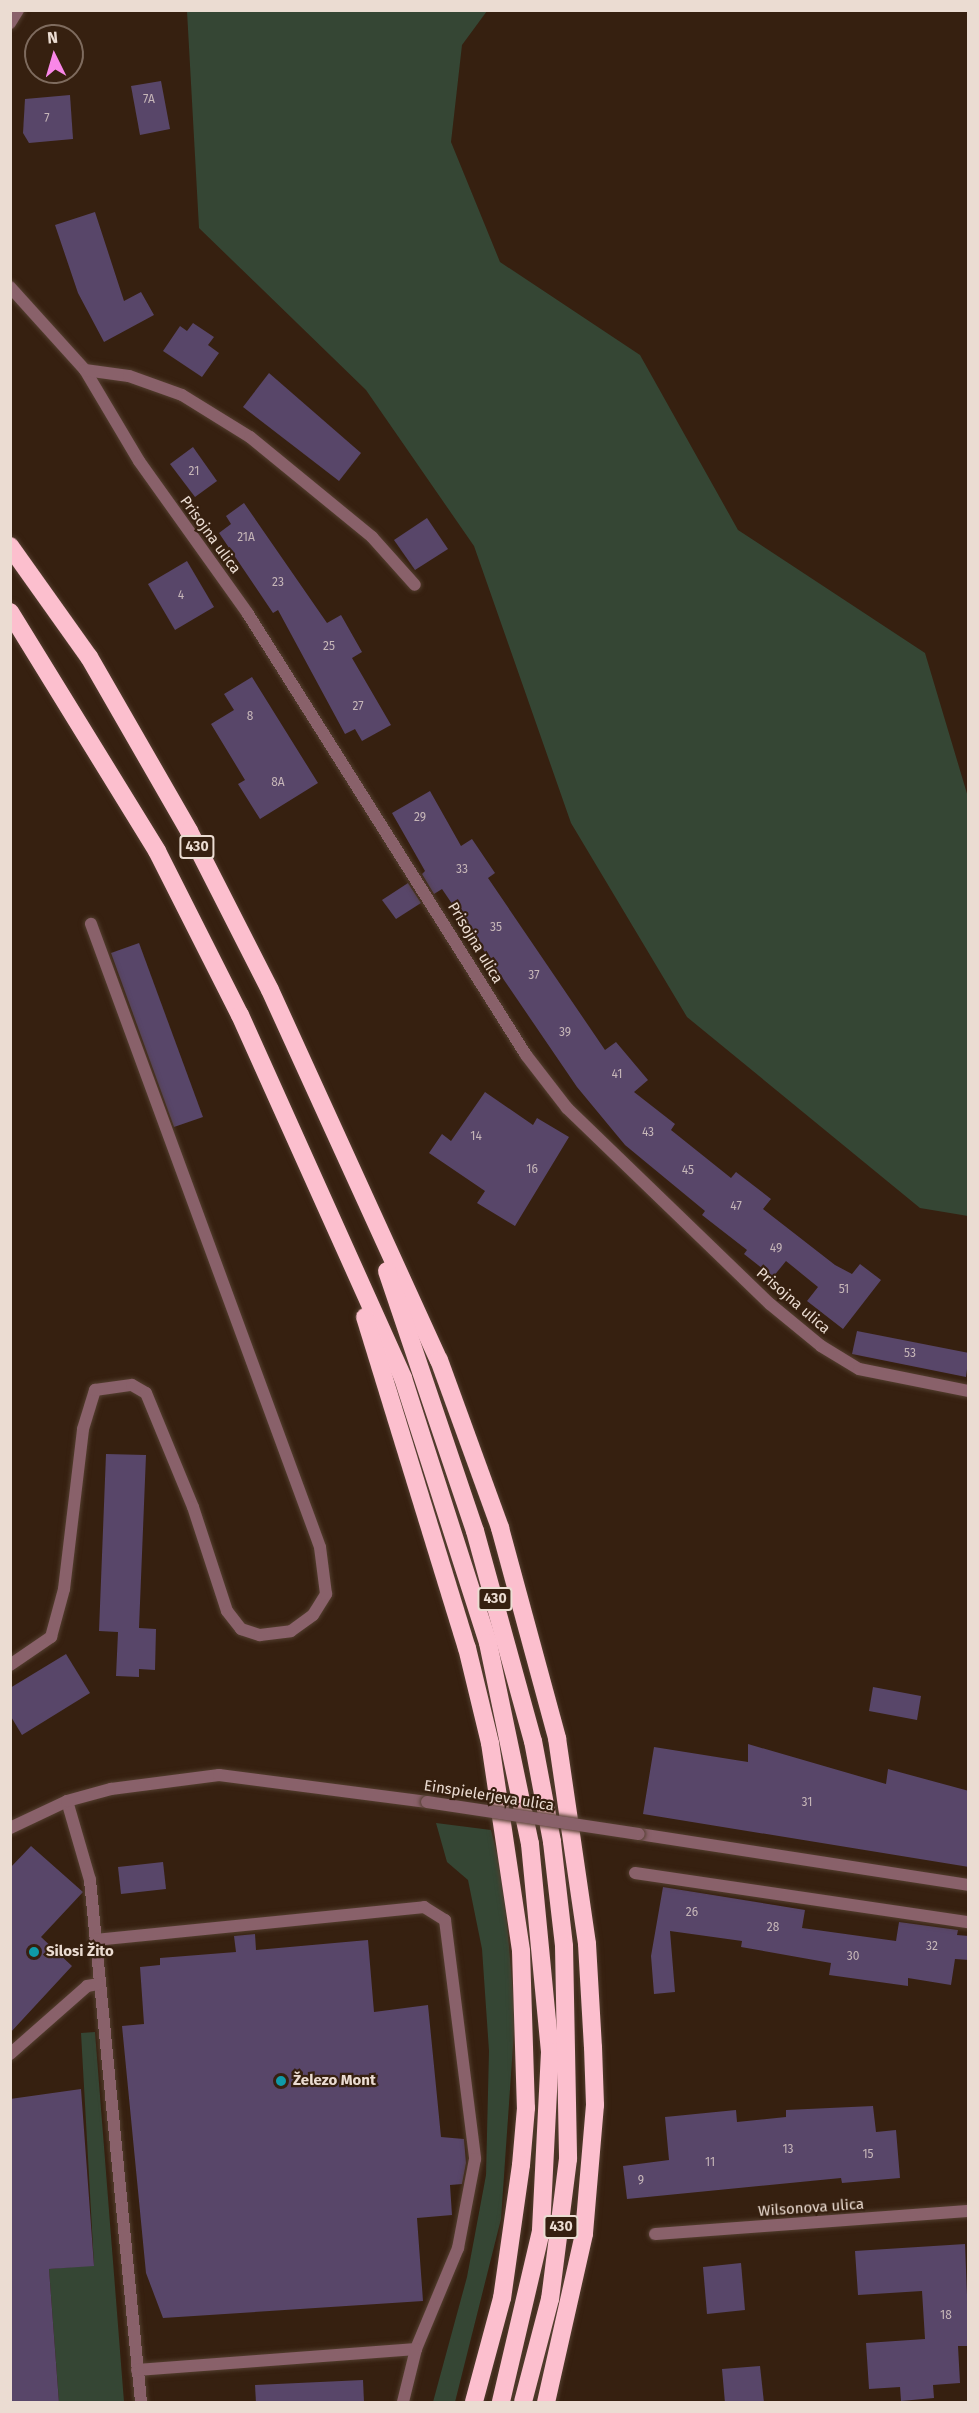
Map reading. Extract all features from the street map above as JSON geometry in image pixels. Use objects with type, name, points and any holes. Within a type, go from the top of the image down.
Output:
[{"type":"highway","name":"430","points":[[10,546],[89,657],[189,831],[270,990],[350,1167],[475,1531],[533,1741],[552,1842],[569,2048],[568,2159],[550,2299],[523,2403]]},
{"type":"highway","name":"430","points":[[10,612],[157,851],[240,1016],[403,1378],[457,1538],[513,1743],[530,1844],[549,2040],[548,2162],[541,2231],[501,2403]]},
{"type":"highway","points":[[350,1167],[439,1360],[500,1528],[557,1738],[574,1838],[587,1944],[595,2105],[584,2234],[546,2403]]},
{"type":"highway","points":[[348,1257],[467,1648],[490,1743],[520,1951],[526,2108],[521,2165],[502,2298],[474,2403]]},
{"type":"street","points":[[10,23],[18,10]]},
{"type":"street","name":"Prisojna ulica","points":[[10,287],[85,370],[139,461],[248,614],[525,1055],[567,1108],[770,1304],[821,1346],[859,1369],[969,1391]]},
{"type":"street","points":[[85,370],[129,376],[182,395],[250,437],[372,537],[415,585]]},
{"type":"street","points":[[10,1665],[51,1637],[64,1589],[83,1430],[96,1390],[132,1385],[146,1393],[193,1507],[227,1611],[241,1629],[260,1635],[291,1631],[313,1615],[326,1594],[320,1547],[91,924]]},
{"type":"street","name":"Einspielerjeva ulica","points":[[10,1828],[67,1801],[149,1781],[219,1775],[427,1802],[969,1885]]},
{"type":"street","points":[[67,1801],[90,1880],[98,1984],[141,2403]]},
{"type":"street","points":[[635,1873],[969,1922]]},
{"type":"street","points":[[95,1940],[424,1907],[445,1920],[475,2159],[458,2248],[416,2349],[403,2403]]},
{"type":"street","points":[[10,2054],[87,1986],[98,1984]]},
{"type":"street","name":"Wilsonova ulica","points":[[656,2234],[969,2211]]},
{"type":"street","points":[[137,2370],[416,2349]]},
{"type":"green space","points":[[187,11],[487,11],[462,45],[451,142],[500,262],[640,355],[738,530],[925,653],[968,797],[968,1216],[920,1208],[687,1017],[571,823],[474,546],[366,390],[199,228]]},
{"type":"green space","points":[[436,1823],[491,1830],[503,1876],[515,2017],[501,2219],[455,2402],[433,2402],[467,2277],[486,2175],[489,2051],[482,1949],[468,1880],[447,1862]]},
{"type":"green space","points":[[95,2032],[124,2402],[59,2402],[49,2269],[94,2265],[81,2033]]},
{"type":"building","points":[[161,81],[170,129],[140,135],[131,86]]},
{"type":"building","points":[[70,95],[73,139],[29,143],[23,133],[25,99]]},
{"type":"building","points":[[95,212],[124,301],[141,292],[154,315],[104,342],[78,293],[55,225]]},
{"type":"building","points":[[193,323],[214,337],[208,345],[219,353],[202,377],[163,351],[180,326],[187,331]]},
{"type":"building","points":[[269,373],[361,453],[339,481],[243,407]]},
{"type":"building","points":[[193,447],[217,481],[195,497],[170,464]]},
{"type":"building","points":[[244,503],[327,623],[341,615],[362,652],[352,658],[391,725],[362,741],[355,729],[345,734],[278,610],[273,613],[219,533],[231,524],[226,516]]},
{"type":"building","points":[[427,518],[448,549],[415,570],[394,540]]},
{"type":"building","points":[[187,561],[214,607],[175,630],[148,584]]},
{"type":"building","points":[[252,677],[318,783],[260,819],[238,784],[245,780],[211,724],[234,710],[224,694]]},
{"type":"building","points":[[430,791],[461,846],[472,839],[495,873],[488,878],[605,1050],[616,1042],[648,1080],[634,1092],[675,1124],[671,1130],[731,1178],[736,1172],[771,1199],[763,1209],[835,1265],[852,1274],[860,1264],[881,1280],[843,1329],[807,1301],[818,1287],[786,1261],[773,1277],[744,1254],[747,1250],[702,1215],[705,1211],[625,1145],[577,1087],[442,889],[434,894],[422,874],[425,871],[392,813]]},
{"type":"building","points":[[408,883],[421,903],[396,919],[382,900]]},
{"type":"building","points":[[139,943],[203,1117],[174,1127],[111,953]]},
{"type":"building","points":[[485,1092],[533,1125],[537,1118],[569,1137],[515,1226],[477,1203],[485,1191],[429,1153],[442,1134],[451,1141]]},
{"type":"building","points":[[857,1331],[969,1353],[966,1377],[852,1354]]},
{"type":"building","points":[[106,1454],[146,1455],[139,1628],[156,1629],[155,1670],[139,1669],[139,1677],[116,1676],[118,1632],[99,1631]]},
{"type":"building","points":[[66,1654],[90,1693],[22,1735],[10,1715],[10,1688]]},
{"type":"building","points":[[873,1687],[921,1696],[917,1720],[869,1711]]},
{"type":"building","points":[[748,1744],[886,1784],[888,1769],[969,1791],[969,1867],[643,1814],[654,1747],[748,1762]]},
{"type":"building","name":"Silosi Žito","points":[[31,1846],[83,1892],[41,1937],[72,1966],[10,2033],[10,1868]]},
{"type":"building","points":[[163,1862],[166,1889],[121,1894],[118,1867]]},
{"type":"building","points":[[663,1887],[805,1910],[802,1928],[896,1941],[899,1922],[958,1930],[957,1935],[969,1936],[969,1960],[955,1959],[951,1985],[908,1978],[908,1986],[829,1975],[831,1963],[741,1947],[742,1941],[670,1931],[675,1992],[654,1994],[651,1956]]},
{"type":"building","name":"Železo Mont","points":[[255,1934],[256,1950],[368,1940],[374,2012],[428,2005],[441,2137],[464,2139],[466,2163],[462,2184],[450,2185],[452,2215],[417,2218],[423,2301],[163,2318],[146,2273],[122,2026],[144,2024],[140,1967],[160,1965],[160,1958],[236,1952],[234,1936]]},
{"type":"building","points":[[81,2089],[94,2266],[49,2269],[59,2403],[10,2403],[10,2099]]},
{"type":"building","points":[[873,2106],[876,2132],[896,2130],[900,2178],[842,2183],[841,2178],[627,2199],[623,2166],[669,2160],[665,2117],[736,2110],[737,2122],[786,2117],[786,2110]]},
{"type":"building","points":[[965,2244],[969,2346],[958,2346],[960,2383],[933,2385],[934,2398],[901,2401],[900,2387],[869,2389],[866,2343],[925,2339],[922,2291],[858,2295],[855,2251]]},
{"type":"building","points":[[741,2263],[745,2310],[707,2314],[703,2267]]},
{"type":"building","points":[[760,2366],[764,2403],[725,2403],[722,2369]]},
{"type":"building","points":[[363,2380],[364,2403],[256,2403],[255,2385]]},
{"type":"place","name":"Silosi Žito","points":[[34,1952]]},
{"type":"place","name":"Železo Mont","points":[[281,2081]]}]
